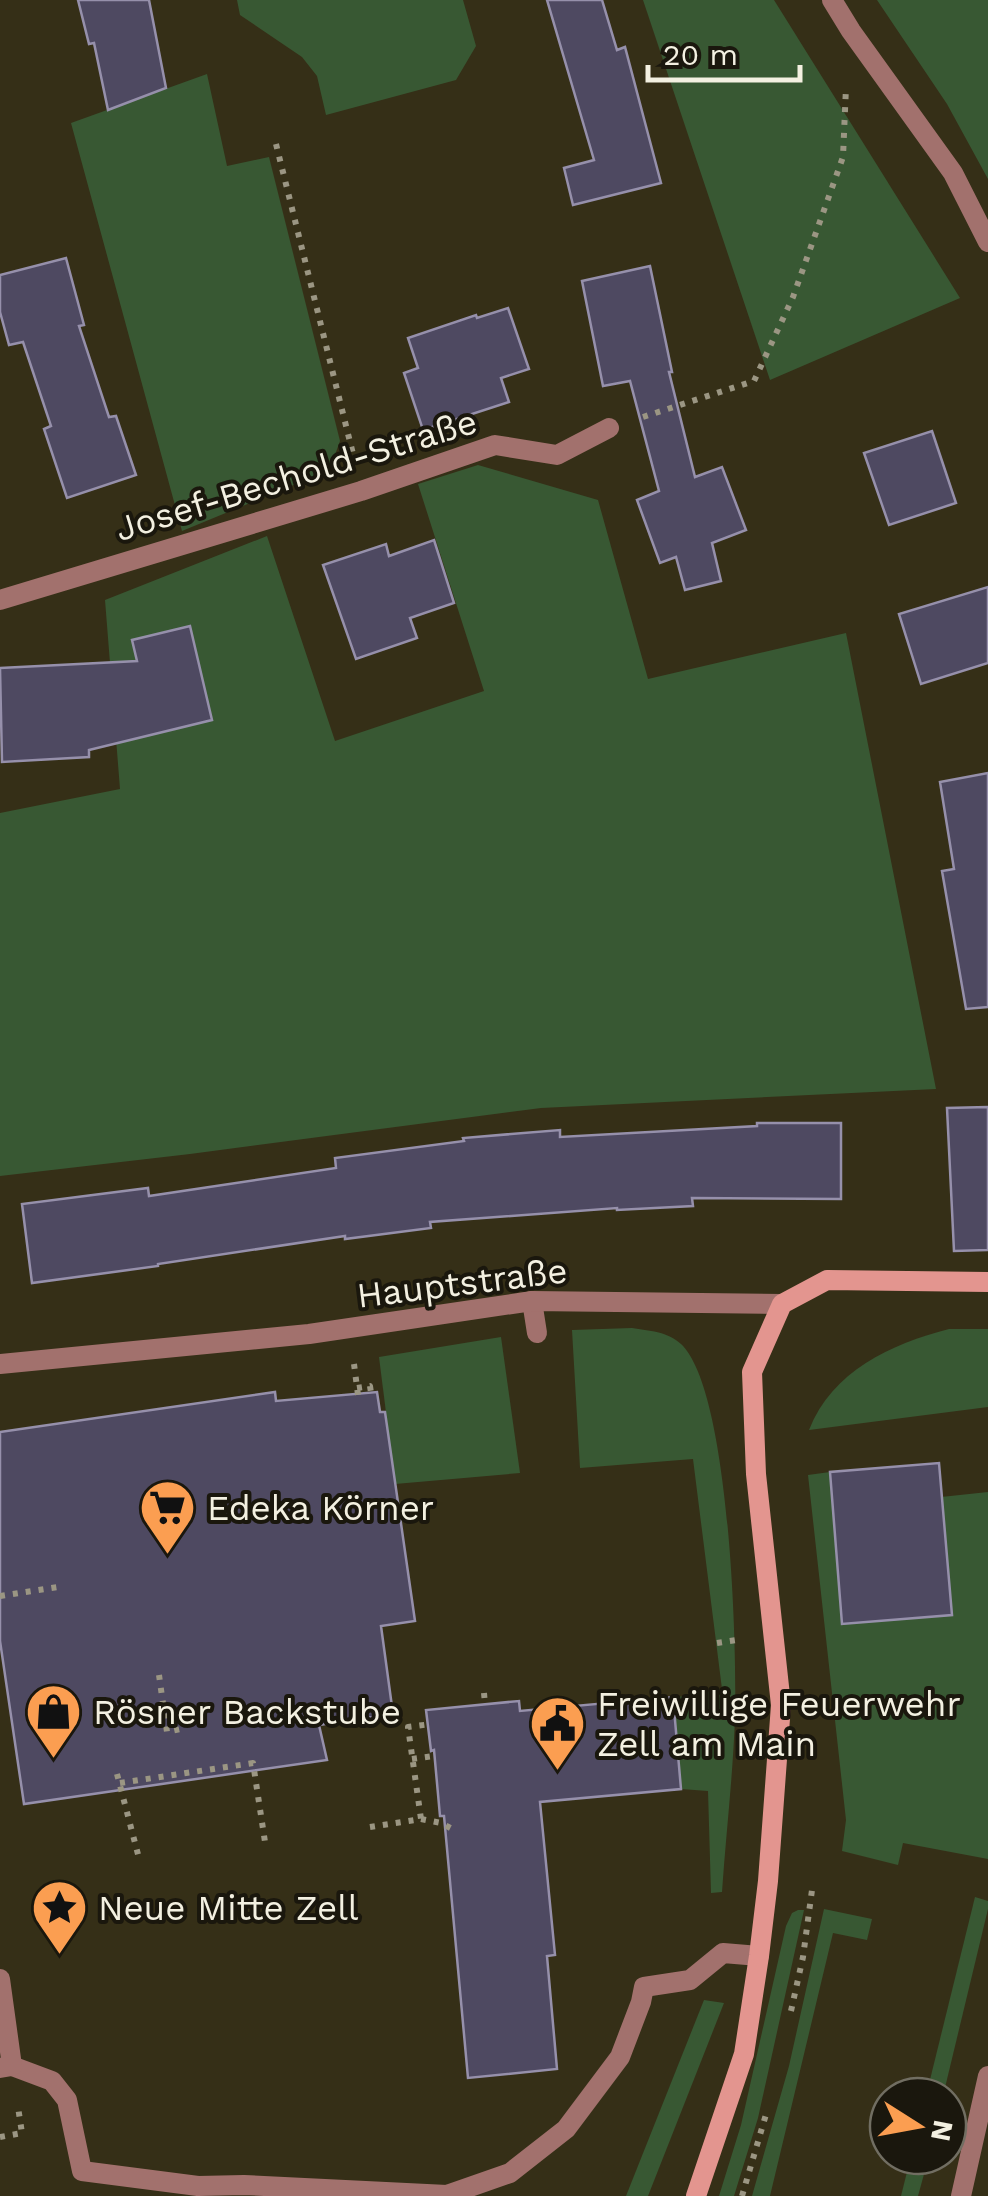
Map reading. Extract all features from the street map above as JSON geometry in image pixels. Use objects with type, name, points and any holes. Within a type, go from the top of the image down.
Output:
[{"type":"street","points":[[832,0],[954,173],[988,242]]},
{"type":"street","name":"Josef-Bechold-Straße","points":[[1,596],[361,492],[496,445],[557,455],[609,428]]},
{"type":"street","name":"Hauptstraße","points":[[0,1364],[310,1334],[532,1300],[782,1304],[827,1280],[988,1282]]},
{"type":"street","points":[[532,1300],[537,1333]]},
{"type":"street","points":[[696,2196],[744,2054],[768,1880],[781,1705],[756,1474],[752,1372],[782,1304]]},
{"type":"street","points":[[0,1978],[6,2067],[52,2081],[67,2100],[82,2172],[198,2186],[244,2184],[448,2195],[510,2172],[566,2129],[620,2057],[644,1987],[690,1980],[723,1953],[759,1956]]},
{"type":"street","points":[[961,2196],[978,2160],[988,2076]]},
{"type":"path","points":[[609,428],[754,381],[793,297],[843,157],[851,31]]},
{"type":"path","points":[[276,144],[361,492]]},
{"type":"path","points":[[357,1388],[370,1386],[371,1393]]},
{"type":"path","points":[[0,1596],[58,1587]]},
{"type":"path","points":[[159,1675],[167,1732],[181,1730]]},
{"type":"path","points":[[484,1692],[486,1704]]},
{"type":"path","points":[[421,1820],[408,1727],[431,1724]]},
{"type":"path","points":[[412,1759],[434,1756]]},
{"type":"path","points":[[120,1783],[253,1763],[265,1842]]},
{"type":"path","points":[[117,1774],[140,1862]]},
{"type":"path","points":[[370,1827],[421,1820],[441,1822],[456,1831]]},
{"type":"green space","points":[[237,0],[463,0],[476,46],[456,80],[326,115],[317,76],[302,57],[240,15]]},
{"type":"green space","points":[[643,0],[774,0],[960,298],[770,380]]},
{"type":"green space","points":[[877,0],[988,0],[988,179],[947,104]]},
{"type":"green space","points":[[207,74],[227,166],[269,157],[340,441],[332,463],[313,477],[182,531],[71,123]]},
{"type":"green space","points":[[478,465],[598,500],[648,679],[846,633],[936,1089],[541,1108],[0,1176],[0,813],[120,789],[105,600],[267,536],[335,741],[484,691],[418,484]]},
{"type":"green space","points":[[632,1328],[664,1334],[681,1344],[697,1370],[720,1464],[732,1580],[735,1682],[722,1892],[711,1893],[708,1791],[681,1789],[673,1698],[722,1689],[693,1459],[580,1468],[572,1330]]},
{"type":"green space","points":[[949,1329],[988,1329],[988,1407],[809,1430],[832,1391],[866,1363],[906,1343]]},
{"type":"green space","points":[[501,1337],[520,1473],[395,1484],[379,1357]]},
{"type":"green space","points":[[830,1472],[842,1623],[941,1497],[988,1492],[988,1859],[903,1843],[898,1865],[842,1851],[846,1820],[808,1475]]},
{"type":"green space","points":[[975,1897],[988,1901],[988,1909],[948,2076],[931,2076]]},
{"type":"green space","points":[[824,1909],[872,1919],[867,1940],[833,1933],[770,2196],[752,2196],[789,2066]]},
{"type":"green space","points":[[798,1910],[804,1910],[758,2118],[734,2196],[719,2196],[741,2125],[786,1926]]},
{"type":"green space","points":[[704,2000],[724,2003],[648,2196],[626,2196]]},
{"type":"green space","points":[[906,2176],[924,2176],[918,2196],[901,2196]]},
{"type":"building","points":[[78,0],[149,0],[166,88],[108,110],[94,43],[89,44]]},
{"type":"building","points":[[547,0],[602,0],[617,50],[625,47],[661,183],[573,205],[564,168],[594,160]]},
{"type":"building","points":[[66,258],[84,325],[79,326],[109,417],[116,416],[136,475],[67,498],[44,429],[51,426],[23,342],[9,345],[0,312],[0,275]]},
{"type":"building","points":[[650,266],[669,372],[695,477],[722,467],[746,530],[712,543],[721,581],[685,590],[676,557],[660,563],[637,500],[659,491],[630,381],[603,386],[582,281]]},
{"type":"building","points":[[508,308],[529,369],[501,378],[509,402],[423,430],[404,373],[418,368],[408,338]]},
{"type":"building","points":[[932,431],[956,503],[889,525],[864,453]]},
{"type":"building","points":[[434,540],[454,603],[410,618],[417,638],[356,659],[323,565],[386,544],[389,556]]},
{"type":"building","points":[[988,587],[988,663],[921,684],[899,614]]},
{"type":"building","points":[[190,626],[212,720],[89,750],[89,757],[2,762],[0,668],[137,661],[132,640]]},
{"type":"building","points":[[988,773],[988,1007],[966,1009],[942,871],[954,869],[940,782]]},
{"type":"building","points":[[988,1107],[988,1250],[954,1251],[947,1108]]},
{"type":"building","points":[[757,1123],[841,1123],[841,1199],[692,1198],[693,1206],[430,1222],[431,1228],[345,1236],[32,1283],[22,1204],[148,1188],[149,1196],[336,1168],[335,1158],[464,1141],[463,1138],[560,1130],[560,1137]]},
{"type":"building","points":[[275,1392],[276,1401],[377,1392],[380,1412],[385,1412],[415,1621],[381,1626],[393,1714],[319,1725],[327,1760],[24,1804],[0,1641],[0,1432]]},
{"type":"building","points":[[939,1463],[952,1615],[842,1624],[830,1472]]},
{"type":"building","points":[[673,1697],[681,1789],[540,1802],[555,1955],[547,1956],[557,2069],[468,2078],[444,1816],[440,1816],[426,1710],[519,1701],[520,1711]]},
{"type":"place","name":"Edeka Körner","points":[[168,1557]]},
{"type":"place","name":"Rösner Backstube","points":[[54,1761]]},
{"type":"place","name":"Freiwillige Feuerwehr Zell am Main","points":[[558,1773]]},
{"type":"place","name":"Neue Mitte Zell","points":[[59,1957]]}]
